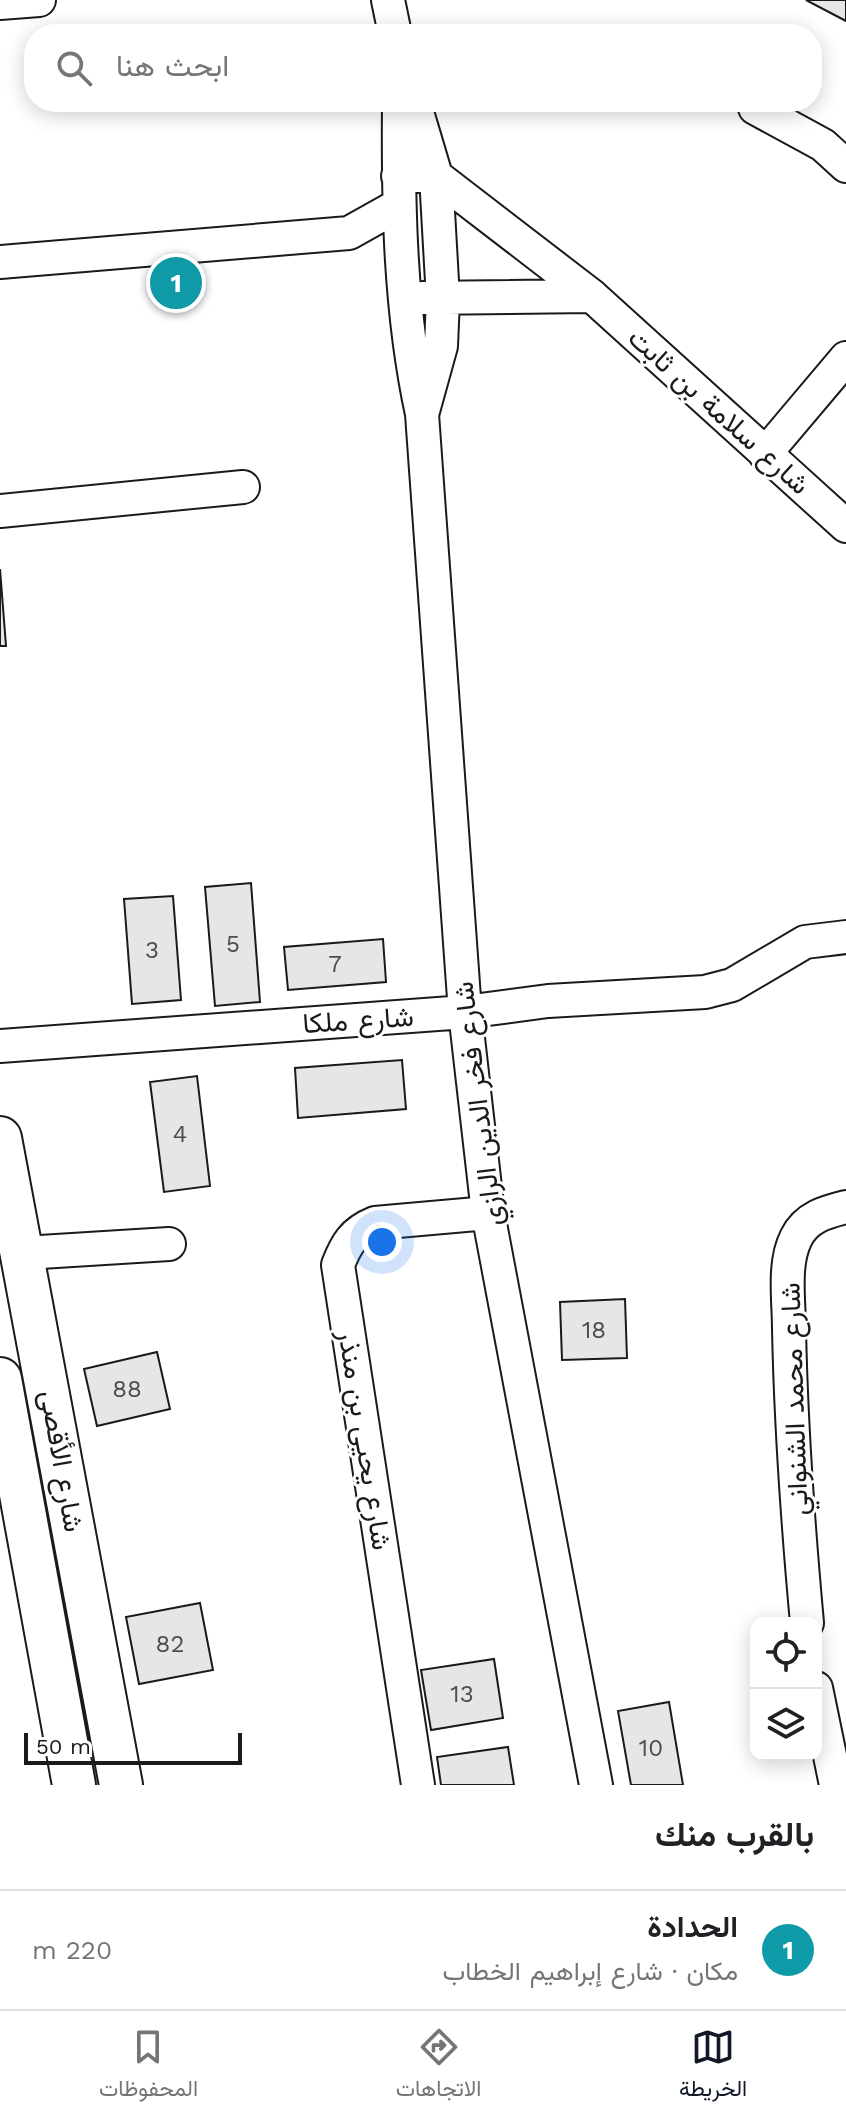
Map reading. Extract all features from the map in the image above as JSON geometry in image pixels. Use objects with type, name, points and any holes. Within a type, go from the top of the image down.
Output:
[{"type":"main road","name":"شارع الأقصى","points":[[0,1138],[24,1253],[121,1785]]},
{"type":"main road","name":"شارع الأقصى","points":[[0,1379],[74,1785]]},
{"type":"street","points":[[0,3],[39,0]]},
{"type":"street","points":[[388,0],[393,24]]},
{"type":"street","name":"شارع فخر الدين الرازي","points":[[399,112],[398,191],[407,347],[422,414],[465,1012],[488,1213],[596,1785]]},
{"type":"street","name":"شارع فخر الدين الرازي","points":[[417,112],[436,176],[443,299],[441,346],[422,414]]},
{"type":"street","points":[[762,112],[823,145],[846,166]]},
{"type":"street","points":[[349,233],[398,191],[436,176]]},
{"type":"street","name":"شارع سلامة بن ثابت","points":[[436,176],[592,296],[846,526]]},
{"type":"street","points":[[0,262],[349,233],[402,257]]},
{"type":"street","points":[[405,297],[592,296]]},
{"type":"street","points":[[765,454],[846,358]]},
{"type":"street","points":[[0,511],[243,487]]},
{"type":"street","name":"شارع ملكا","points":[[0,1046],[465,1012],[548,1001],[705,992],[732,985],[805,942],[846,937]]},
{"type":"street","name":"شارع محمد الشنواني","points":[[807,1617],[790,1395],[789,1266],[796,1238],[806,1222],[821,1213],[846,1207]]},
{"type":"street","name":"شارع يحيى بن منذر","points":[[418,1785],[338,1265],[345,1247],[358,1230],[375,1223],[488,1213]]},
{"type":"street","points":[[24,1253],[169,1244]]},
{"type":"street","points":[[816,1689],[836,1785]]},
{"type":"building","points":[[806,0],[846,0],[846,21]]},
{"type":"building","points":[[0,569],[6,646],[0,646]]},
{"type":"building","points":[[251,883],[260,1002],[215,1006],[205,887]]},
{"type":"building","points":[[173,896],[181,1000],[132,1004],[124,899]]},
{"type":"building","points":[[383,939],[386,982],[288,990],[284,947]]},
{"type":"building","points":[[402,1060],[406,1109],[298,1118],[295,1068]]},
{"type":"building","points":[[197,1076],[210,1186],[164,1192],[150,1082]]},
{"type":"building","points":[[625,1299],[627,1358],[562,1360],[560,1302]]},
{"type":"building","points":[[157,1352],[170,1409],[97,1426],[84,1369]]},
{"type":"building","points":[[200,1603],[213,1670],[139,1684],[126,1617]]},
{"type":"building","points":[[494,1659],[503,1718],[431,1730],[421,1670]]},
{"type":"building","points":[[669,1702],[683,1785],[631,1785],[618,1711]]},
{"type":"building","points":[[508,1747],[514,1785],[441,1785],[437,1757]]},
{"type":"place","name":"الحدادة","points":[[176,283]]}]
